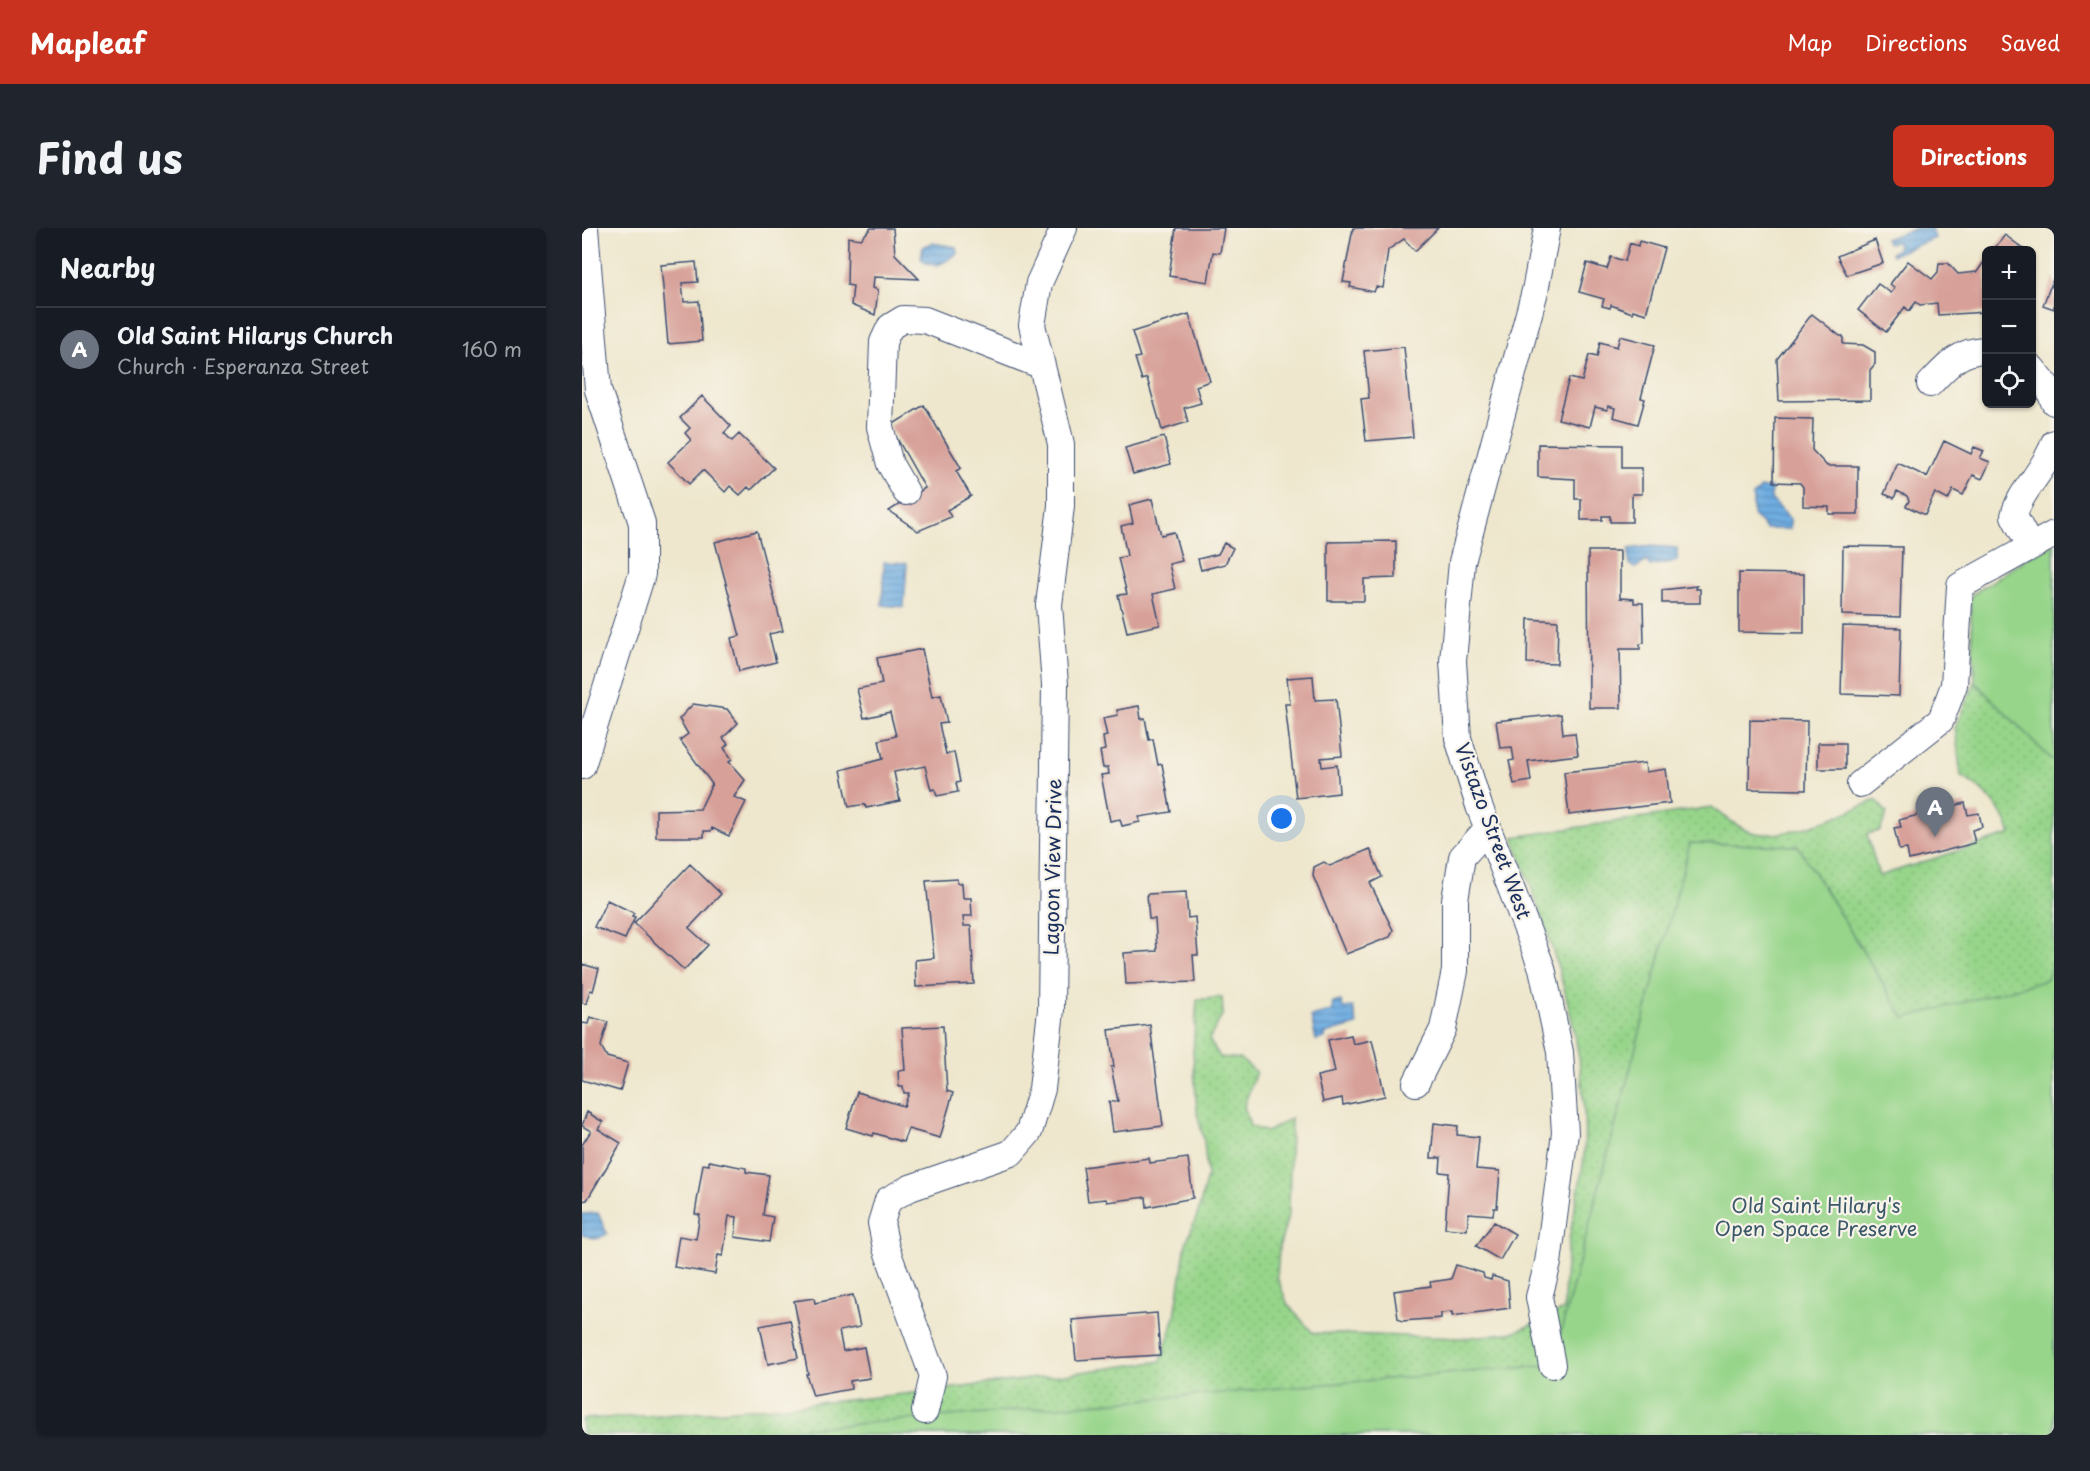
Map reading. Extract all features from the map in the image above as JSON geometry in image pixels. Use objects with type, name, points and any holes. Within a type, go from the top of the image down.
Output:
[{"type":"street","points":[[582,766],[642,574],[642,523],[598,390],[585,228]]},
{"type":"street","name":"Lagoon View Drive","points":[[925,1411],[933,1376],[885,1248],[881,1222],[888,1200],[910,1188],[1011,1153],[1029,1132],[1042,1089],[1050,1021],[1055,685],[1049,605],[1061,506],[1061,444],[1032,325],[1033,304],[1039,284],[1064,228]]},
{"type":"street","name":"Vistazo Street West","points":[[1547,228],[1535,291],[1462,562],[1453,661],[1458,738],[1488,828],[1542,968],[1560,1052],[1565,1133],[1548,1263],[1539,1297],[1552,1365]]},
{"type":"street","points":[[906,492],[888,458],[880,427],[883,342],[890,327],[903,319],[925,320],[1040,365]]},
{"type":"street","points":[[1930,384],[1955,357],[1970,351],[1982,350]]},
{"type":"street","points":[[2036,374],[2049,389],[2054,402]]},
{"type":"street","points":[[2030,546],[2013,516],[2015,507],[2044,468],[2054,444]]},
{"type":"street","points":[[1860,784],[1941,720],[1954,685],[1960,586],[2054,534]]},
{"type":"street","points":[[1416,1083],[1443,1029],[1455,972],[1455,900],[1462,857],[1488,828]]},
{"type":"green space","name":"Old Saint Hilary's Open Space Preserve","points":[[2054,544],[2054,1435],[582,1435],[582,1419],[727,1411],[872,1398],[1161,1361],[1175,1316],[1186,1243],[1198,1213],[1207,1176],[1204,1141],[1197,1112],[1193,1052],[1197,1000],[1222,997],[1223,1013],[1209,1040],[1220,1057],[1240,1059],[1256,1072],[1244,1106],[1250,1126],[1267,1132],[1291,1118],[1289,1212],[1279,1249],[1277,1277],[1288,1305],[1313,1333],[1464,1338],[1515,1332],[1564,1310],[1568,1246],[1584,1156],[1581,1072],[1565,994],[1554,955],[1513,837],[1712,807],[1735,824],[1751,832],[1780,833],[1814,825],[1876,800],[1887,813],[1880,831],[1867,834],[1879,876],[2011,834],[1992,800],[1961,776],[1955,727],[1975,682],[1970,596]]},
{"type":"green space","points":[[2054,544],[2054,762],[1975,682],[1970,596],[2031,556]]},
{"type":"green space","name":"Old Saint Hilary's Open Space Preserve","points":[[1690,843],[1798,846],[1904,1018],[2047,980],[2054,957],[2054,1435],[724,1435],[1552,1365]]},
{"type":"water","points":[[1917,228],[1931,228],[1935,238],[1892,255],[1891,253],[1898,248],[1897,242],[1887,243],[1885,239]]},
{"type":"water","points":[[932,243],[956,247],[958,253],[939,264],[930,264],[921,258],[923,247]]},
{"type":"water","points":[[1761,488],[1771,488],[1771,499],[1790,519],[1790,529],[1766,529],[1753,515],[1753,496]]},
{"type":"water","points":[[1650,546],[1677,548],[1677,561],[1650,566],[1647,561],[1635,568],[1629,564],[1629,549]]},
{"type":"water","points":[[884,562],[907,563],[904,607],[882,605]]},
{"type":"water","points":[[1341,1001],[1343,1008],[1353,1007],[1357,1025],[1325,1034],[1325,1038],[1316,1040],[1311,1017],[1333,1011],[1332,1003]]},
{"type":"water","points":[[598,1213],[607,1234],[597,1239],[582,1235],[582,1214]]},
{"type":"building","points":[[871,228],[893,228],[895,254],[919,279],[874,277],[873,288],[878,290],[875,315],[851,305],[853,286],[847,285],[848,237],[861,239]]},
{"type":"building","points":[[1176,228],[1224,228],[1220,253],[1213,252],[1208,282],[1169,276]]},
{"type":"building","points":[[1353,228],[1438,228],[1415,251],[1404,239],[1388,250],[1383,288],[1376,287],[1374,292],[1350,287],[1351,283],[1343,282]]},
{"type":"building","points":[[2005,235],[2020,246],[1996,246]]},
{"type":"building","points":[[1875,240],[1883,263],[1847,275],[1837,256]]},
{"type":"building","points":[[1639,241],[1664,248],[1646,314],[1633,310],[1632,313],[1611,305],[1610,308],[1602,306],[1604,299],[1579,292],[1587,263],[1607,269],[1611,257],[1625,261],[1630,243],[1638,246]]},
{"type":"building","points":[[1908,261],[1932,279],[1938,272],[1939,263],[1948,263],[1958,274],[1977,272],[1982,265],[1982,312],[1938,315],[1937,303],[1920,305],[1916,302],[1909,311],[1905,307],[1886,332],[1858,310],[1878,284],[1891,293],[1895,288],[1890,284]]},
{"type":"building","points":[[696,262],[698,282],[682,283],[684,302],[699,301],[702,341],[668,344],[661,265]]},
{"type":"building","points":[[2054,277],[2054,309],[2043,305]]},
{"type":"building","points":[[1189,314],[1210,381],[1196,386],[1201,403],[1184,408],[1188,422],[1162,430],[1147,378],[1142,380],[1135,358],[1140,357],[1132,332]]},
{"type":"building","points":[[1812,314],[1843,336],[1843,344],[1863,345],[1875,352],[1875,364],[1870,370],[1870,400],[1779,401],[1777,359]]},
{"type":"building","points":[[1620,336],[1655,345],[1641,398],[1645,399],[1638,424],[1613,417],[1615,408],[1608,406],[1607,410],[1595,407],[1590,427],[1558,419],[1569,378],[1582,381],[1589,355],[1597,357],[1600,342],[1617,347]]},
{"type":"building","points":[[1404,347],[1413,437],[1366,441],[1361,399],[1369,398],[1364,351]]},
{"type":"building","points":[[702,396],[731,426],[724,433],[732,441],[739,434],[774,468],[751,490],[748,487],[740,495],[730,486],[725,492],[703,470],[689,484],[668,462],[691,440],[685,433],[690,428],[680,418]]},
{"type":"building","points":[[924,405],[961,468],[956,471],[971,496],[947,510],[951,517],[918,531],[889,511],[925,488],[890,426]]},
{"type":"building","points":[[1775,418],[1813,419],[1812,450],[1827,466],[1858,466],[1858,514],[1829,514],[1829,507],[1803,506],[1803,487],[1800,483],[1774,482]]},
{"type":"building","points":[[1164,437],[1171,464],[1133,474],[1125,448]]},
{"type":"building","points":[[1944,441],[1971,454],[1974,447],[1984,451],[1980,458],[1990,462],[1982,479],[1973,475],[1963,495],[1953,490],[1948,500],[1935,493],[1925,515],[1906,506],[1909,501],[1907,496],[1897,491],[1894,498],[1884,494],[1898,463],[1927,477]]},
{"type":"building","points":[[1538,444],[1622,445],[1622,468],[1642,468],[1642,494],[1632,494],[1632,522],[1610,522],[1610,516],[1602,516],[1602,520],[1581,520],[1581,499],[1575,499],[1575,479],[1538,477]]},
{"type":"building","points":[[1152,499],[1161,535],[1174,532],[1182,561],[1169,564],[1175,589],[1153,594],[1160,625],[1127,632],[1118,595],[1127,594],[1118,558],[1127,556],[1121,526],[1133,523],[1129,505]]},
{"type":"building","points":[[757,531],[783,631],[769,634],[776,662],[739,671],[731,638],[740,636],[715,542]]},
{"type":"building","points":[[1396,541],[1396,578],[1364,579],[1364,601],[1328,601],[1328,542]]},
{"type":"building","points":[[1224,543],[1233,548],[1225,564],[1201,570],[1198,559],[1218,554]]},
{"type":"building","points":[[1843,546],[1902,547],[1900,617],[1842,615]]},
{"type":"building","points":[[1588,551],[1620,551],[1620,598],[1634,599],[1634,603],[1643,603],[1644,643],[1640,644],[1640,649],[1620,649],[1621,708],[1589,708]]},
{"type":"building","points":[[1739,573],[1804,574],[1804,633],[1739,632]]},
{"type":"building","points":[[1697,586],[1696,589],[1700,589],[1700,603],[1662,603],[1662,590]]},
{"type":"building","points":[[1528,619],[1558,621],[1557,664],[1527,663]]},
{"type":"building","points":[[1843,626],[1901,628],[1899,696],[1841,694]]},
{"type":"building","points":[[922,649],[932,697],[941,695],[947,723],[939,724],[946,754],[954,752],[960,782],[956,783],[958,792],[937,796],[935,789],[931,790],[925,766],[894,772],[900,801],[866,808],[865,804],[849,807],[841,770],[883,759],[879,740],[896,736],[890,712],[864,718],[857,689],[882,684],[877,658]]},
{"type":"building","points":[[1313,676],[1315,700],[1336,699],[1342,756],[1321,758],[1322,767],[1337,765],[1339,793],[1296,798],[1285,704],[1290,704],[1287,678]]},
{"type":"building","points":[[693,704],[727,709],[738,723],[723,738],[728,744],[724,748],[732,759],[729,762],[745,780],[734,797],[746,802],[729,836],[712,828],[711,831],[704,831],[704,837],[656,837],[656,810],[700,809],[712,784],[680,740],[688,734],[679,719]]},
{"type":"building","points":[[1139,706],[1141,719],[1145,718],[1149,740],[1153,739],[1158,765],[1162,764],[1171,812],[1139,817],[1140,822],[1122,826],[1120,819],[1110,821],[1101,775],[1109,774],[1108,767],[1103,768],[1100,751],[1105,750],[1103,737],[1107,736],[1103,718],[1118,715],[1117,710]]},
{"type":"building","points":[[1561,714],[1563,734],[1575,733],[1578,755],[1528,761],[1531,781],[1514,784],[1509,761],[1514,760],[1512,747],[1500,748],[1496,721]]},
{"type":"building","points":[[1750,720],[1807,721],[1806,790],[1749,789]]},
{"type":"building","points":[[1818,743],[1845,743],[1845,769],[1818,769]]},
{"type":"building","points":[[1645,763],[1646,772],[1666,769],[1670,803],[1569,815],[1564,772]]},
{"type":"building","points":[[1965,803],[1968,815],[1979,813],[1982,827],[1972,830],[1975,843],[1909,860],[1907,849],[1899,850],[1894,828],[1901,827],[1899,820]]},
{"type":"building","points":[[1370,849],[1382,877],[1370,883],[1393,930],[1390,937],[1346,954],[1313,876],[1314,867],[1324,862],[1330,866]]},
{"type":"building","points":[[690,864],[721,894],[689,928],[708,945],[684,970],[634,923]]},
{"type":"building","points":[[957,879],[957,883],[962,883],[963,898],[971,898],[972,916],[963,916],[964,926],[971,926],[974,984],[916,987],[915,960],[934,958],[926,881]]},
{"type":"building","points":[[1186,892],[1188,918],[1195,917],[1198,955],[1193,955],[1195,982],[1126,984],[1124,953],[1157,951],[1155,919],[1149,919],[1147,894]]},
{"type":"building","points":[[607,900],[634,913],[632,916],[635,917],[625,939],[594,927]]},
{"type":"building","points":[[582,964],[599,969],[593,991],[590,990],[586,1004],[582,1003]]},
{"type":"building","points":[[590,1017],[608,1022],[601,1046],[607,1057],[628,1063],[620,1091],[582,1080],[582,1023],[588,1024]]},
{"type":"building","points":[[1150,1025],[1163,1126],[1113,1132],[1109,1102],[1118,1101],[1111,1067],[1114,1067],[1109,1030]]},
{"type":"building","points":[[943,1026],[947,1091],[953,1093],[940,1138],[908,1129],[903,1142],[874,1133],[873,1136],[846,1128],[857,1092],[904,1106],[909,1093],[904,1093],[903,1087],[899,1087],[898,1071],[905,1070],[902,1028]]},
{"type":"building","points":[[1351,1035],[1353,1044],[1372,1040],[1385,1096],[1343,1105],[1342,1098],[1323,1102],[1317,1076],[1335,1072],[1328,1040]]},
{"type":"building","points":[[587,1112],[603,1122],[598,1129],[621,1143],[587,1200],[582,1201],[582,1145],[591,1131],[582,1126]]},
{"type":"building","points":[[1434,1123],[1458,1126],[1457,1135],[1479,1137],[1476,1169],[1500,1171],[1497,1208],[1494,1208],[1493,1215],[1469,1213],[1467,1230],[1445,1228],[1449,1173],[1440,1172],[1441,1158],[1431,1158]]},
{"type":"building","points":[[1149,1158],[1150,1163],[1188,1158],[1193,1198],[1147,1207],[1146,1197],[1107,1202],[1106,1199],[1088,1201],[1083,1167]]},
{"type":"building","points":[[709,1161],[746,1168],[746,1172],[769,1175],[763,1215],[773,1217],[769,1242],[735,1237],[737,1217],[729,1216],[723,1256],[718,1255],[715,1274],[674,1267],[679,1236],[696,1239],[700,1215],[695,1214],[703,1164],[709,1165]]},
{"type":"building","points":[[1494,1222],[1515,1234],[1500,1260],[1476,1246]]},
{"type":"building","points":[[1456,1265],[1483,1273],[1484,1278],[1491,1280],[1492,1276],[1508,1281],[1510,1308],[1452,1316],[1452,1312],[1441,1313],[1441,1318],[1402,1321],[1398,1318],[1394,1291],[1431,1286],[1430,1282],[1451,1279]]},
{"type":"building","points":[[853,1295],[860,1327],[839,1331],[843,1351],[864,1347],[870,1378],[850,1381],[851,1389],[813,1396],[806,1374],[808,1374],[794,1301],[814,1298],[815,1303]]},
{"type":"building","points":[[1157,1313],[1160,1355],[1076,1360],[1072,1320]]},
{"type":"building","points":[[790,1320],[798,1358],[768,1364],[760,1326]]},
{"type":"place","name":"Old Saint Hilarys Church","points":[[1935,837]]}]
